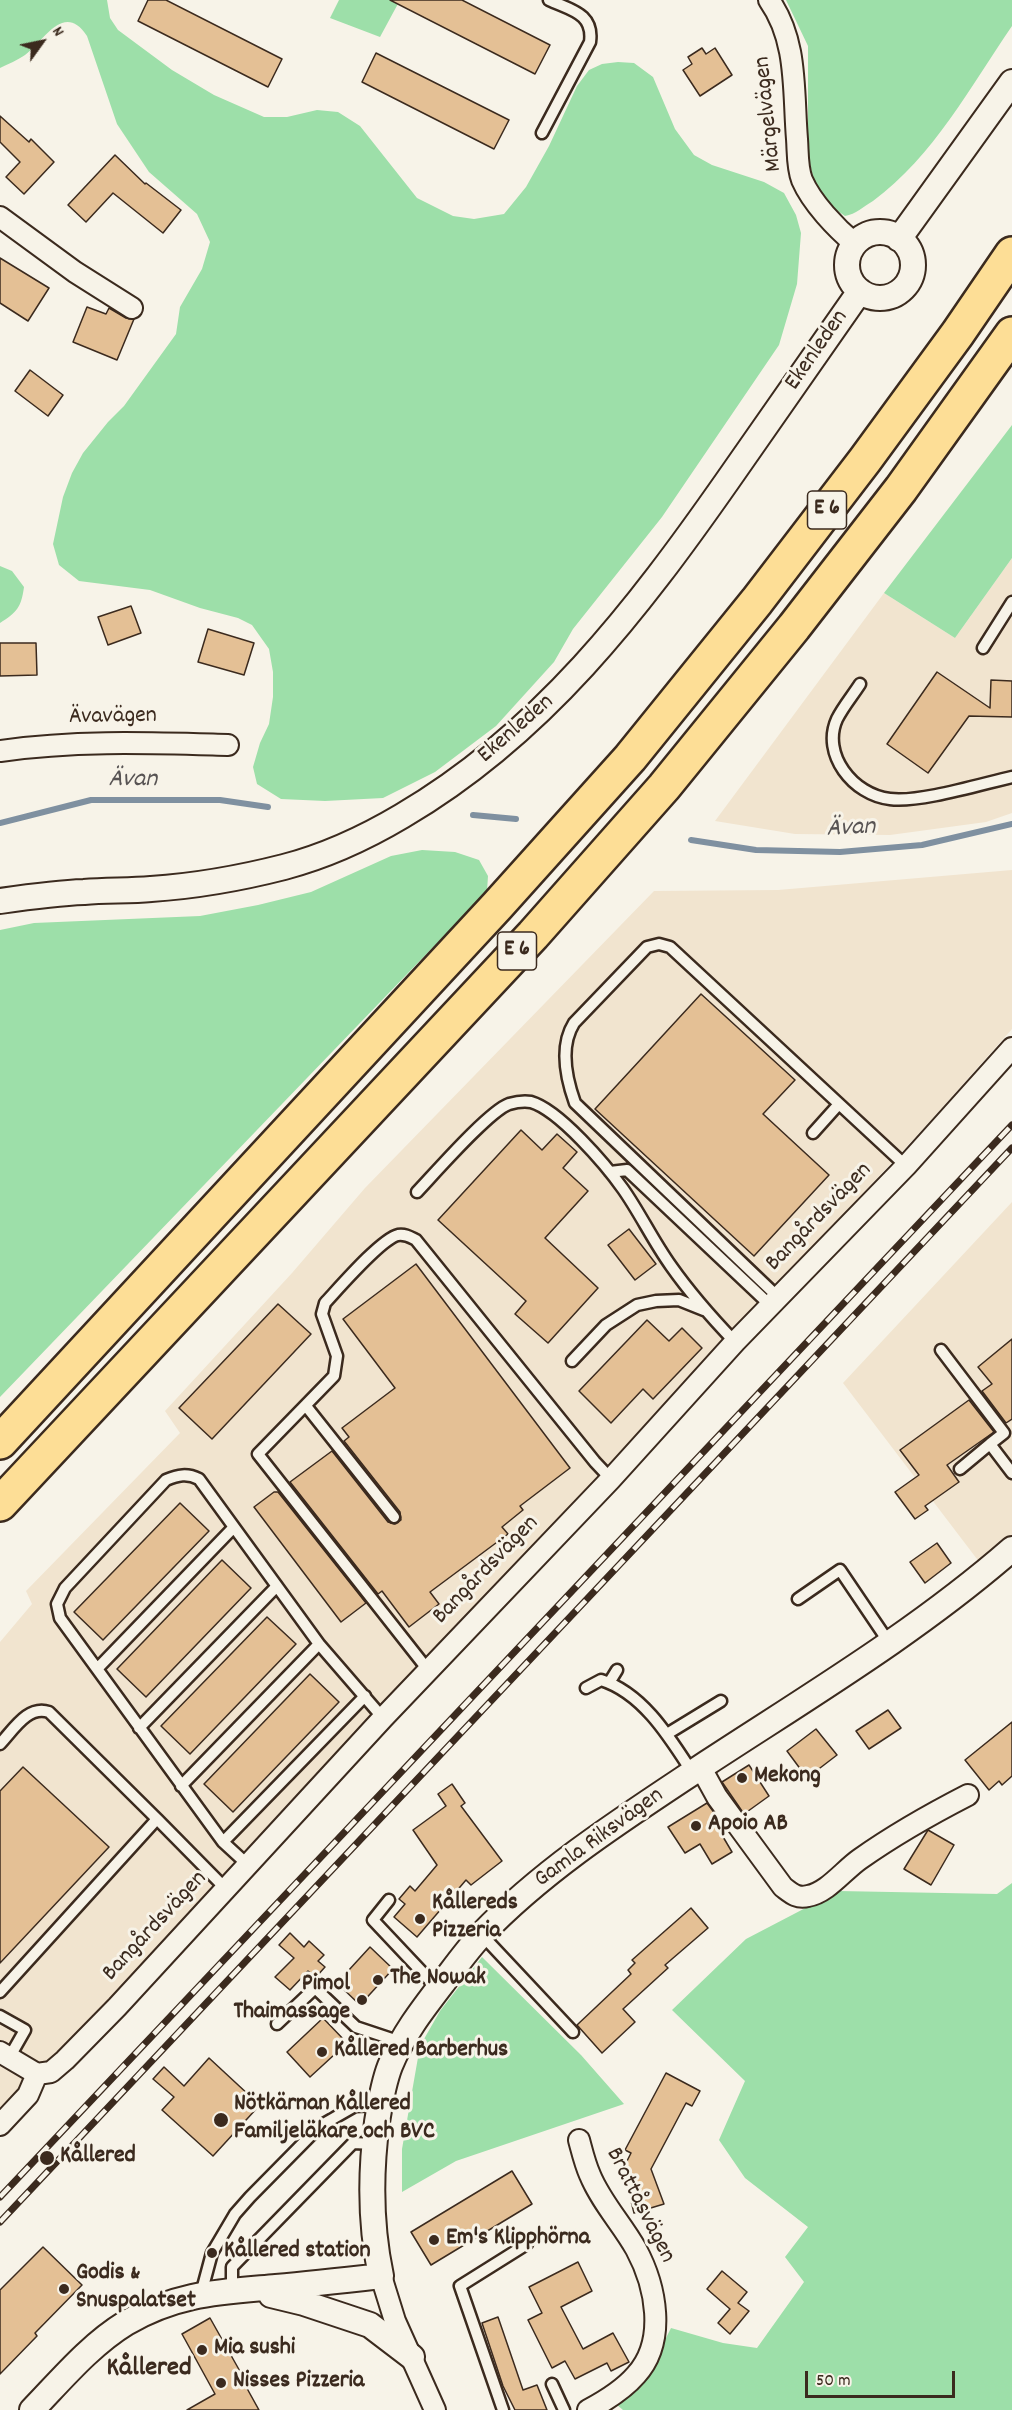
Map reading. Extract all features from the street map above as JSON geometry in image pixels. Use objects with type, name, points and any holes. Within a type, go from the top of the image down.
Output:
[{"type":"highway","name":"E 6","points":[[0,1442],[489,915],[630,758],[757,601],[865,460],[958,333],[1012,254]]},
{"type":"highway","name":"E 6","points":[[0,1504],[533,935],[664,787],[794,627],[894,498],[1012,334]]},
{"type":"street","name":"Märgelvägen","points":[[769,0],[790,48],[802,179],[811,196],[855,244]]},
{"type":"street","points":[[855,244],[871,234],[891,234],[899,238],[1012,82]]},
{"type":"street","points":[[0,216],[75,272],[132,308]]},
{"type":"street","name":"Ekenleden","points":[[855,244],[850,253],[848,274],[853,284],[869,296],[890,297],[906,285],[911,276],[912,255],[899,238]]},
{"type":"street","name":"Ekenleden","points":[[0,902],[60,894],[203,884],[286,867],[336,850],[376,831],[424,803],[465,775],[566,688],[623,623],[670,563],[860,291]]},
{"type":"street","name":"Ävavägen","points":[[0,751],[41,745],[89,743],[228,745]]},
{"type":"street","name":"Bangårdsvägen","points":[[37,2074],[51,2072],[117,2007],[383,1718],[611,1479],[735,1342],[906,1166],[1012,1048]]},
{"type":"street","name":"Gamla Riksvägen","points":[[381,2276],[375,2244],[371,2195],[374,2144],[388,2070],[401,2042],[438,1989],[482,1935],[550,1873],[697,1770],[890,1644],[1012,1549]]},
{"type":"street","points":[[697,1770],[776,1879],[796,1897],[808,1896],[822,1890],[858,1860],[894,1836],[968,1795]]},
{"type":"street","points":[[0,2125],[28,2095],[37,2074],[5,2055]]},
{"type":"street","name":"Brattåsvägen","points":[[579,2140],[590,2175],[603,2201],[636,2250],[653,2289],[654,2307],[651,2347],[637,2374],[611,2398],[588,2410]]},
{"type":"street","points":[[32,2410],[75,2366],[116,2330],[157,2307],[201,2294],[330,2283],[381,2276],[395,2321],[435,2410]]},
{"type":"street","points":[[243,2289],[339,2313],[370,2325],[412,2357]]},
{"type":"lane","points":[[542,133],[590,42],[592,31],[588,21],[581,15],[549,0]]},
{"type":"lane","points":[[982,648],[1012,602]]},
{"type":"lane","points":[[860,684],[837,719],[833,740],[835,756],[839,764],[861,789],[889,800],[915,798],[1012,777]]},
{"type":"lane","points":[[775,1302],[575,1103],[568,1083],[566,1049],[568,1033],[574,1023],[634,959],[647,947],[659,944],[670,947],[906,1166]]},
{"type":"lane","points":[[417,1192],[497,1110],[518,1102],[529,1102],[552,1114],[586,1145],[610,1172],[671,1266],[705,1311],[735,1342]]},
{"type":"lane","points":[[813,1132],[839,1104]]},
{"type":"lane","points":[[610,1172],[627,1170],[775,1302]]},
{"type":"lane","points":[[428,1670],[258,1454],[334,1376],[337,1356],[322,1314],[325,1303],[380,1247],[395,1236],[406,1235],[416,1240],[611,1479]]},
{"type":"lane","points":[[572,1361],[606,1325],[622,1312],[637,1305],[680,1300],[705,1311]]},
{"type":"lane","points":[[941,1350],[1004,1433],[960,1469]]},
{"type":"lane","points":[[306,1406],[394,1517]]},
{"type":"lane","points":[[990,1444],[1012,1473]]},
{"type":"lane","points":[[248,1865],[223,1842],[60,1618],[57,1604],[65,1588],[166,1480],[177,1475],[190,1475],[199,1479],[319,1644],[383,1718]]},
{"type":"lane","points":[[97,1669],[234,1527]]},
{"type":"lane","points":[[798,1599],[840,1570],[890,1644]]},
{"type":"lane","points":[[140,1728],[277,1586]]},
{"type":"lane","points":[[181,1786],[319,1644]]},
{"type":"lane","points":[[609,1683],[616,1671]]},
{"type":"lane","points":[[586,1688],[601,1680],[609,1683],[643,1708],[697,1770]]},
{"type":"lane","points":[[223,1842],[365,1696]]},
{"type":"lane","points":[[667,1734],[722,1701]]},
{"type":"lane","points":[[0,1744],[32,1710],[41,1709],[50,1712],[226,1889]]},
{"type":"lane","points":[[0,1992],[157,1819]]},
{"type":"lane","points":[[389,1900],[373,1920],[438,1989]]},
{"type":"lane","points":[[482,1935],[573,2032]]},
{"type":"lane","points":[[277,2024],[315,1988],[356,2026],[401,2042]]},
{"type":"lane","points":[[0,2016],[26,2030],[5,2055]]},
{"type":"lane","points":[[201,2294],[212,2253],[236,2214],[250,2197],[320,2126],[356,2106],[380,2105]]},
{"type":"lane","points":[[243,2289],[232,2267],[353,2143],[374,2144]]},
{"type":"lane","points":[[503,2410],[460,2286],[527,2244]]},
{"type":"lane","points":[[552,2384],[564,2410]]},
{"type":"shaded area","points":[[1012,558],[1012,813],[986,822],[890,835],[795,834],[715,821],[884,593],[955,638]]},
{"type":"shaded area","points":[[1012,870],[1012,1029],[923,1129],[0,2119],[0,1642],[32,1604],[26,1591],[180,1433],[165,1411],[292,1273],[365,1188],[654,891],[778,890]]},
{"type":"shaded area","points":[[1012,1202],[1012,1535],[980,1563],[843,1383]]},
{"type":"green space","points":[[0,0],[107,0],[110,18],[118,30],[172,70],[214,95],[264,117],[287,117],[317,110],[338,112],[360,126],[417,198],[453,216],[474,219],[504,214],[526,187],[549,146],[577,86],[589,70],[602,64],[618,62],[634,63],[653,77],[675,129],[694,155],[712,165],[764,182],[784,193],[796,215],[801,233],[797,284],[779,345],[662,517],[573,629],[554,662],[496,726],[435,772],[383,798],[325,801],[281,799],[257,784],[253,767],[260,743],[269,724],[273,697],[273,672],[269,649],[252,625],[238,618],[200,608],[150,590],[79,581],[59,565],[53,544],[63,497],[72,473],[83,453],[124,406],[176,334],[180,307],[202,269],[210,242],[197,214],[149,172],[117,124],[87,36],[79,26],[70,22],[54,27],[25,55],[0,68]]},
{"type":"green space","points":[[339,0],[400,0],[380,37],[330,18]]},
{"type":"green space","points":[[786,0],[1012,0],[1012,26],[950,120],[915,163],[873,201],[845,216],[832,207],[815,183],[808,157],[808,46]]},
{"type":"green space","points":[[1012,425],[1012,558],[955,638],[884,593]]},
{"type":"green space","points":[[0,566],[12,571],[24,587],[17,609],[0,623]]},
{"type":"green space","points":[[422,850],[455,852],[479,860],[488,876],[487,891],[0,1397],[0,930],[34,923],[200,916],[311,892],[391,856]]},
{"type":"green space","points":[[1012,1883],[1012,2410],[623,2410],[616,2404],[647,2376],[671,2328],[723,2343],[757,2348],[804,2282],[785,2257],[808,2227],[745,2178],[719,2140],[745,2081],[672,2010],[746,1939],[838,1891],[997,1894]]},
{"type":"green space","points":[[482,1957],[581,2055],[624,2104],[456,2161],[402,2192],[402,2149],[420,2046],[440,2011]]},
{"type":"building","points":[[148,0],[166,0],[282,59],[268,87],[138,21]]},
{"type":"building","points":[[390,0],[462,0],[550,45],[535,74]]},
{"type":"building","points":[[702,48],[706,54],[715,48],[732,75],[700,96],[683,70],[692,64],[688,57]]},
{"type":"building","points":[[376,53],[509,120],[494,149],[362,82]]},
{"type":"building","points":[[0,116],[29,142],[31,139],[54,162],[24,194],[6,177],[20,162],[0,142]]},
{"type":"building","points":[[115,155],[145,184],[181,210],[163,233],[113,193],[86,222],[68,205]]},
{"type":"building","points":[[0,258],[49,288],[28,321],[0,303]]},
{"type":"building","points":[[87,307],[106,314],[109,308],[126,318],[134,319],[117,360],[73,342]]},
{"type":"building","points":[[30,370],[63,395],[48,416],[15,391]]},
{"type":"building","points":[[131,606],[141,633],[108,645],[98,617]]},
{"type":"building","points":[[208,629],[254,643],[244,675],[198,662]]},
{"type":"building","points":[[0,643],[36,643],[37,675],[0,676]]},
{"type":"building","points":[[937,672],[990,708],[991,680],[1012,681],[1012,717],[969,716],[928,773],[887,744]]},
{"type":"building","points":[[701,994],[795,1080],[763,1114],[829,1175],[754,1256],[595,1109]]},
{"type":"building","points":[[521,1130],[542,1150],[557,1134],[577,1152],[563,1168],[588,1191],[545,1238],[598,1288],[548,1343],[515,1314],[526,1301],[438,1220]]},
{"type":"building","points":[[629,1229],[656,1264],[635,1280],[608,1245]]},
{"type":"building","points":[[416,1264],[570,1468],[520,1506],[523,1510],[502,1527],[508,1534],[430,1592],[439,1604],[409,1627],[382,1591],[378,1594],[290,1482],[332,1451],[388,1522],[395,1524],[401,1520],[400,1512],[344,1441],[349,1437],[342,1428],[395,1388],[343,1319]]},
{"type":"building","points":[[278,1304],[311,1334],[212,1439],[179,1408]]},
{"type":"building","points":[[647,1320],[669,1341],[682,1328],[702,1348],[653,1399],[643,1389],[611,1423],[579,1391]]},
{"type":"building","points":[[1012,1339],[1012,1419],[1006,1423],[982,1391],[992,1384],[978,1367]]},
{"type":"building","points":[[969,1400],[994,1432],[947,1465],[959,1482],[925,1506],[928,1510],[915,1519],[895,1492],[919,1475],[900,1450]]},
{"type":"building","points":[[274,1492],[278,1492],[366,1603],[341,1622],[254,1507]]},
{"type":"building","points":[[180,1503],[209,1531],[103,1640],[74,1612]]},
{"type":"building","points":[[937,1543],[951,1563],[925,1583],[910,1562]]},
{"type":"building","points":[[222,1560],[251,1588],[146,1697],[117,1669]]},
{"type":"building","points":[[267,1617],[296,1644],[190,1754],[161,1726]]},
{"type":"building","points":[[310,1674],[339,1702],[233,1812],[204,1784]]},
{"type":"building","points":[[888,1710],[901,1728],[869,1749],[856,1731]]},
{"type":"building","points":[[1012,1722],[1012,1776],[1002,1785],[999,1781],[989,1790],[965,1760]]},
{"type":"building","points":[[816,1729],[837,1755],[807,1778],[787,1751]]},
{"type":"building","points":[[749,1765],[769,1796],[744,1814],[722,1782]]},
{"type":"building","points":[[23,1767],[109,1847],[0,1963],[0,1791]]},
{"type":"building","points":[[452,1784],[465,1803],[461,1806],[502,1861],[471,1885],[466,1880],[417,1937],[394,1917],[405,1904],[399,1899],[410,1886],[415,1891],[437,1865],[413,1830],[446,1806],[438,1794]]},
{"type":"building","points":[[707,1803],[724,1826],[719,1830],[732,1852],[712,1864],[700,1844],[685,1853],[668,1827]]},
{"type":"building","points":[[928,1830],[954,1845],[931,1885],[904,1869]]},
{"type":"building","points":[[691,1908],[708,1928],[665,1965],[668,1968],[623,2009],[635,2022],[602,2053],[577,2025],[631,1974],[628,1970],[635,1963],[632,1960]]},
{"type":"building","points":[[290,1933],[304,1947],[309,1941],[324,1955],[318,1961],[325,1967],[316,1977],[308,1971],[290,1990],[275,1977],[294,1958],[279,1945]]},
{"type":"building","points":[[370,1947],[393,1969],[360,2005],[337,1983]]},
{"type":"building","points":[[323,2018],[347,2043],[310,2077],[287,2052]]},
{"type":"building","points":[[209,2058],[250,2096],[248,2098],[258,2107],[213,2156],[162,2110],[174,2097],[153,2079],[164,2067],[184,2086]]},
{"type":"building","points":[[666,2073],[700,2091],[692,2106],[686,2103],[651,2169],[664,2204],[634,2213],[623,2169],[631,2153],[625,2150]]},
{"type":"building","points":[[512,2171],[532,2204],[431,2265],[411,2232]]},
{"type":"building","points":[[43,2247],[82,2285],[35,2333],[37,2336],[0,2374],[0,2290]]},
{"type":"building","points":[[578,2262],[592,2291],[561,2307],[583,2349],[613,2333],[629,2362],[611,2371],[607,2363],[575,2379],[565,2361],[552,2368],[528,2320],[542,2313],[529,2287]]},
{"type":"building","points":[[722,2271],[747,2292],[738,2303],[749,2311],[730,2334],[718,2323],[730,2309],[707,2289]]},
{"type":"building","points":[[498,2317],[523,2390],[537,2385],[547,2410],[515,2410],[503,2386],[482,2323]]},
{"type":"building","points":[[210,2318],[259,2410],[187,2410],[215,2394],[182,2334]]},
{"type":"waterway","name":"Ävan","points":[[0,823],[91,800],[220,800],[268,807]]},
{"type":"waterway","name":"Ävan","points":[[473,815],[516,819]]},
{"type":"waterway","name":"Ävan","points":[[691,840],[756,850],[840,852],[922,845],[1012,824]]},
{"type":"railway","points":[[0,2197],[1012,1125]]},
{"type":"railway","points":[[0,2222],[1012,1148]]},
{"type":"place","name":"Mekong","points":[[742,1778]]},
{"type":"place","name":"Apoio AB","points":[[696,1826]]},
{"type":"place","name":"Kållereds Pizzeria","points":[[420,1919]]},
{"type":"place","name":"The Nowak","points":[[378,1980]]},
{"type":"place","name":"Pimol Thaimassage","points":[[362,2000]]},
{"type":"place","name":"Kållered Barberhus","points":[[322,2052]]},
{"type":"place","name":"Nötkärnan Kållered Familjeläkare och BVC","points":[[221,2120]]},
{"type":"place","name":"Kållered","points":[[47,2158]]},
{"type":"place","name":"Em's Klipphörna","points":[[434,2240]]},
{"type":"place","name":"Kållered station","points":[[212,2253]]},
{"type":"place","name":"Godis & Snuspalatset","points":[[64,2289]]},
{"type":"place","name":"Mia sushi","points":[[202,2350]]},
{"type":"place","name":"Nisses Pizzeria","points":[[221,2383]]},
{"type":"district","name":"Kållered","points":[[149,2370]]}]
